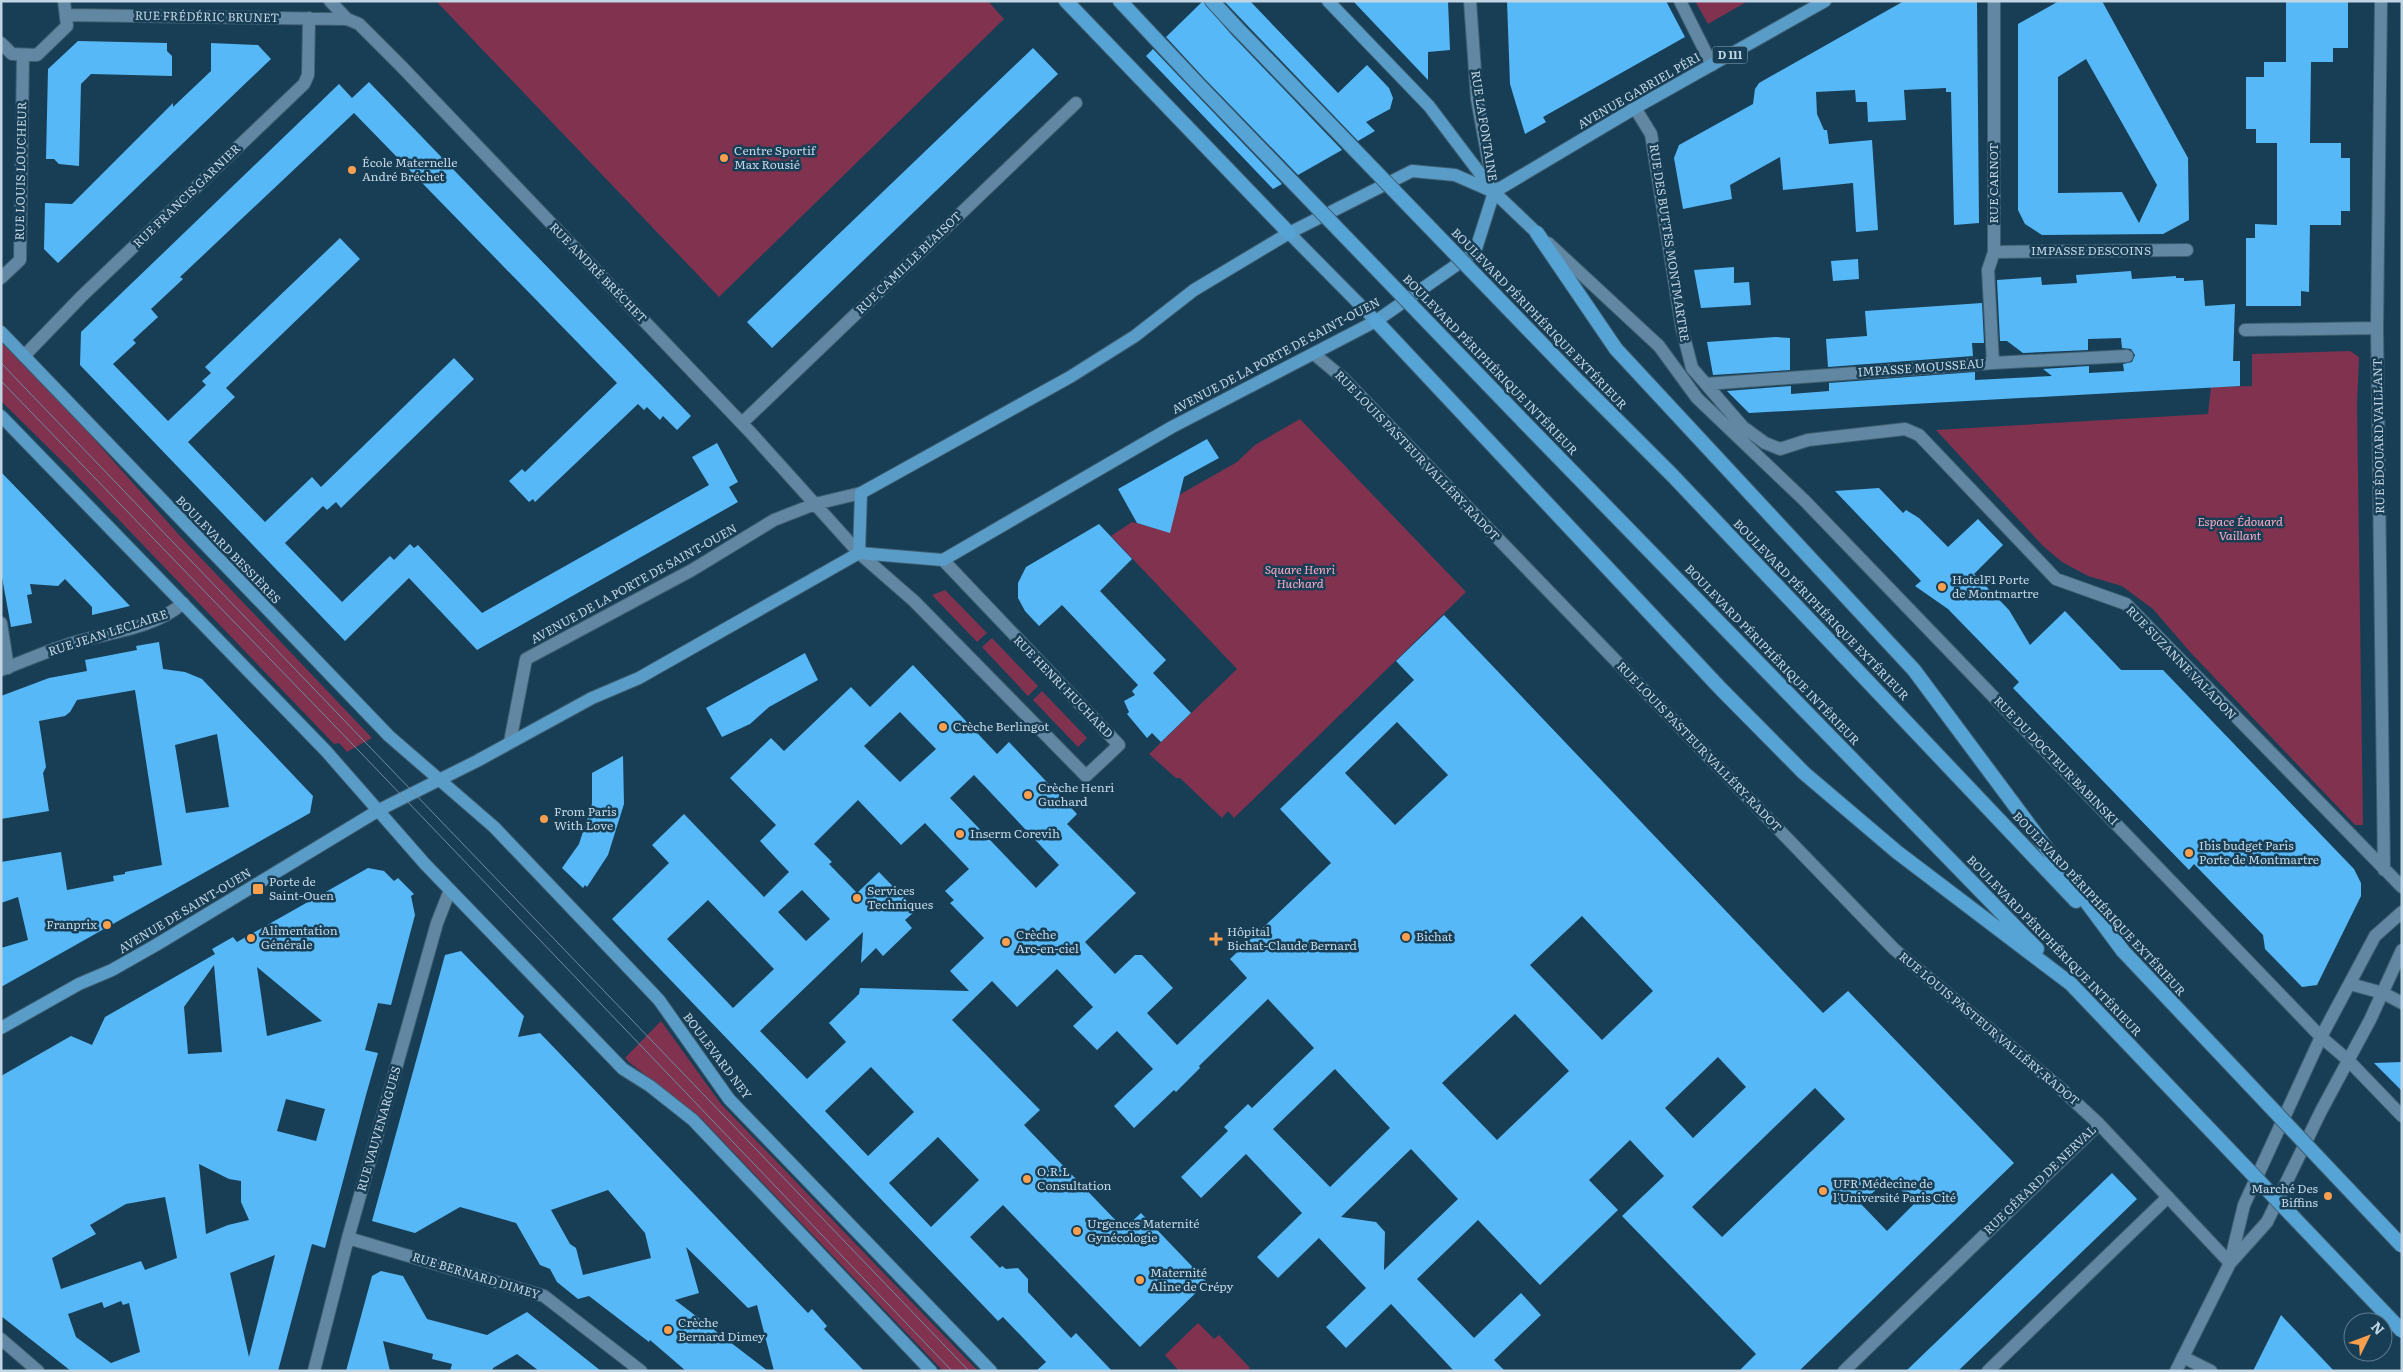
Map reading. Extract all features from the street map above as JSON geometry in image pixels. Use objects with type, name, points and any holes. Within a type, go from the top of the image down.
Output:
[{"type":"highway","points":[[1066,1],[1289,233]]},
{"type":"highway","name":"BOULEVARD PÉRIPHÉRIQUE INTÉRIEUR","points":[[1120,1],[1634,535],[2071,984],[2402,1331]]},
{"type":"highway","name":"BOULEVARD PÉRIPHÉRIQUE EXTÉRIEUR","points":[[1212,1],[1672,476],[2402,1246]]},
{"type":"highway","points":[[1537,233],[1616,349],[1914,670],[2123,951]]},
{"type":"highway","points":[[1376,321],[1720,688],[1804,773],[1890,846],[2071,984]]},
{"type":"main road","points":[[1328,1],[1429,106],[1494,192],[1537,233]]},
{"type":"main road","name":"AVENUE GABRIEL PÉRI","points":[[1494,192],[1635,108],[1824,1]]},
{"type":"main road","name":"AVENUE DE LA PORTE DE SAINT-OUEN","points":[[861,493],[1070,377],[1135,336],[1194,290],[1289,233],[1412,172],[1455,175],[1494,192],[1475,252],[1376,321],[1172,427],[943,560]]},
{"type":"main road","points":[[1289,233],[1376,321]]},
{"type":"main road","name":"BOULEVARD BESSIÈRES","points":[[1,332],[389,736],[441,780]]},
{"type":"main road","points":[[1,416],[183,603],[380,810],[450,890],[623,1069],[655,1090],[693,1120],[931,1371]]},
{"type":"main road","points":[[859,553],[861,493]]},
{"type":"main road","points":[[441,780],[592,698],[639,678],[859,553],[943,560]]},
{"type":"main road","name":"AVENUE DE SAINT-OUEN","points":[[1,1028],[79,984],[112,970],[156,946],[380,810],[441,780]]},
{"type":"main road","name":"BOULEVARD NEY","points":[[441,780],[494,828],[659,1000],[729,1098],[991,1371]]},
{"type":"street","points":[[1,44],[12,54],[23,56],[37,55],[67,26],[64,1]]},
{"type":"street","name":"RUE ANDRÉ BRÉCHET","points":[[330,1],[347,19],[359,24],[402,67],[742,423],[859,553]]},
{"type":"street","name":"RUE LA FONTAINE","points":[[1470,1],[1477,99],[1494,192]]},
{"type":"street","points":[[1680,1],[1712,65]]},
{"type":"street","name":"RUE CARNOT","points":[[1993,363],[1988,270],[1994,252],[1994,1]]},
{"type":"street","name":"RUE ÉDOUARD VAILLANT","points":[[2381,1],[2377,328],[2384,870]]},
{"type":"street","name":"RUE FRÉDÉRIC BRUNET","points":[[66,15],[347,19]]},
{"type":"street","name":"RUE FRANCIS GARNIER","points":[[24,356],[82,296],[304,84],[308,75],[310,18]]},
{"type":"street","name":"RUE LOUIS LOUCHEUR","points":[[1,278],[20,260],[23,56]]},
{"type":"street","name":"RUE CAMILLE BLAISOT","points":[[742,423],[1076,103]]},
{"type":"street","name":"RUE DES BUTTES MONTMARTRE","points":[[1635,108],[1651,134],[1687,353]]},
{"type":"street","name":"RUE DU DOCTEUR BABINSKI","points":[[1537,233],[1659,346],[1697,398],[1804,500],[2321,1037],[2348,1060],[2402,1116]]},
{"type":"street","name":"IMPASSE DESCOINS","points":[[1994,252],[2187,250]]},
{"type":"street","points":[[2245,330],[2377,328]]},
{"type":"street","points":[[1669,361],[1687,353],[1692,368],[1711,384],[1744,426],[1765,443],[1780,449],[1775,474]]},
{"type":"street","name":"RUE LOUIS PASTEUR VALLÉRY-RADOT","points":[[1314,354],[1344,379],[1894,950],[2059,1086],[2099,1124]]},
{"type":"street","name":"IMPASSE MOUSSEAU","points":[[1711,384],[1993,363],[2127,356]]},
{"type":"street","name":"RUE SUZANNE VALADON","points":[[1780,449],[1808,440],[1905,429],[1919,436],[2056,579],[2126,604],[2402,887]]},
{"type":"street","name":"AVENUE DE LA PORTE DE SAINT-OUEN","points":[[510,742],[526,659],[692,570],[774,520],[816,504],[861,493]]},
{"type":"street","name":"RUE HENRI HUCHARD","points":[[859,553],[914,601],[1086,776],[1119,745],[943,560]]},
{"type":"street","name":"RUE JEAN LECLAIRE","points":[[4,669],[71,643],[149,623],[171,613],[183,603]]},
{"type":"street","points":[[1,623],[4,669]]},
{"type":"street","name":"RUE VAUVENARGUES","points":[[314,1371],[348,1238],[437,923],[450,890]]},
{"type":"street","points":[[2176,1371],[2230,1263],[2244,1205],[2321,1037],[2375,936],[2402,912]]},
{"type":"street","points":[[2230,1263],[2267,1222],[2383,993],[2402,950]]},
{"type":"street","points":[[2350,984],[2383,993],[2402,1003]]},
{"type":"street","name":"RUE GÉRARD DE NERVAL","points":[[1844,1371],[2099,1124],[2230,1263]]},
{"type":"street","points":[[1988,1371],[2168,1197]]},
{"type":"street","name":"RUE BERNARD DIMEY","points":[[348,1238],[544,1296],[641,1371]]},
{"type":"street","points":[[1,1339],[38,1371]]},
{"type":"street","points":[[2183,1357],[2211,1371]]},
{"type":"green space","name":"Centre Sportif Max Rousié","points":[[436,1],[988,1],[1004,19],[719,297]]},
{"type":"green space","points":[[1695,1],[1748,1],[1708,24]]},
{"type":"green space","points":[[1,342],[85,429],[180,536],[372,738],[347,752],[339,743],[334,744],[73,472],[1,401]]},
{"type":"green space","name":"Espace Édouard Vaillant","points":[[2350,351],[2359,357],[2357,406],[2363,825],[2355,825],[2191,653],[2153,609],[2122,586],[2088,576],[2062,562],[2043,546],[1936,430],[2208,414],[2211,387],[2252,386],[2252,354]]},
{"type":"green space","name":"Square Henri Huchard","points":[[1300,419],[1466,592],[1234,818],[1228,811],[1222,818],[1180,778],[1176,778],[1149,754],[1237,669],[1111,536],[1132,522],[1169,532],[1179,495],[1237,462],[1255,445]]},
{"type":"green space","points":[[945,590],[987,633],[977,642],[932,595]]},
{"type":"green space","points":[[992,638],[1038,686],[1028,696],[982,647]]},
{"type":"green space","points":[[1042,691],[1087,738],[1078,747],[1033,700]]},
{"type":"green space","points":[[661,1021],[721,1104],[978,1371],[943,1371],[700,1117],[625,1058]]},
{"type":"green space","points":[[1198,1323],[1214,1339],[1219,1335],[1250,1368],[1247,1371],[1179,1371],[1165,1355]]},
{"type":"building","points":[[1203,1],[1230,33],[1342,150],[1298,175],[1203,77],[1166,37]]},
{"type":"building","points":[[1224,1],[1250,1],[1338,93],[1367,65],[1389,88],[1393,98],[1390,109],[1366,122],[1375,131],[1358,141]]},
{"type":"building","points":[[1353,1],[1448,1],[1450,50],[1428,52],[1428,80]]},
{"type":"building","points":[[1507,1],[1666,1],[1685,37],[1543,117],[1546,122],[1525,134],[1510,84]]},
{"type":"building","points":[[1904,1],[1977,1],[1979,223],[1954,225],[1951,92],[1946,92],[1946,88],[1904,90],[1906,120],[1868,122],[1867,102],[1856,102],[1855,90],[1816,92],[1817,114],[1824,130],[1827,130],[1829,144],[1872,140],[1878,230],[1856,232],[1853,183],[1783,190],[1780,157],[1730,185],[1732,199],[1683,209],[1674,158],[1679,145],[1753,104],[1755,89],[1759,83]]},
{"type":"building","points":[[2059,1],[2102,1],[2188,158],[2189,220],[2163,234],[2042,235],[2025,224],[2018,210],[2018,24]],"holes":[[[2086,59],[2157,185],[2139,223],[2122,192],[2058,193],[2058,77]]]},
{"type":"building","points":[[2286,1],[2348,1],[2348,48],[2333,48],[2333,62],[2311,62],[2310,143],[2341,143],[2341,158],[2350,158],[2350,211],[2341,211],[2341,225],[2310,225],[2309,292],[2301,291],[2301,306],[2246,306],[2246,238],[2255,238],[2255,224],[2277,225],[2277,143],[2256,143],[2256,129],[2246,129],[2246,77],[2264,77],[2264,62],[2286,62]]},
{"type":"building","points":[[78,41],[167,43],[167,51],[172,56],[172,76],[91,74],[81,84],[79,166],[59,164],[54,159],[46,159],[48,69]]},
{"type":"building","points":[[211,43],[258,45],[271,59],[58,263],[44,249],[45,203],[72,204],[173,103],[173,107],[211,71]]},
{"type":"building","points":[[1033,48],[1058,74],[772,348],[747,322]]},
{"type":"building","points":[[1153,49],[1282,184],[1273,189],[1146,56]]},
{"type":"building","points":[[369,82],[691,416],[677,430],[663,416],[660,420],[647,407],[644,410],[638,404],[535,502],[533,499],[529,502],[509,481],[522,469],[525,472],[617,383],[354,113],[180,277],[183,279],[151,309],[158,317],[133,340],[136,343],[113,364],[168,421],[206,385],[202,381],[211,373],[205,367],[340,238],[360,259],[226,388],[235,397],[188,442],[265,522],[312,477],[321,487],[454,358],[474,379],[341,508],[336,502],[327,510],[323,506],[285,543],[342,602],[390,556],[394,560],[410,544],[414,548],[418,545],[482,613],[709,485],[692,457],[717,443],[738,482],[729,487],[738,502],[477,650],[409,578],[345,641],[80,365],[81,332],[339,84],[352,98]]},
{"type":"building","points":[[1858,259],[1859,279],[1833,281],[1831,261]]},
{"type":"building","points":[[1734,267],[1734,283],[1749,282],[1751,305],[1701,308],[1694,270]]},
{"type":"building","points":[[2131,271],[2132,279],[2176,276],[2176,278],[2184,278],[2184,281],[2203,280],[2205,306],[2235,304],[2233,361],[2240,361],[2240,386],[1749,413],[1727,391],[1791,386],[1791,394],[1829,391],[1829,383],[1975,372],[1975,380],[2052,376],[2043,369],[2089,366],[2089,373],[2124,371],[2123,364],[2132,362],[2135,355],[2131,349],[2122,348],[2121,338],[2088,339],[2088,350],[2023,353],[2007,341],[2000,341],[1997,280],[2041,277],[2042,285],[2077,283],[2076,275]]},
{"type":"building","points":[[1982,303],[1984,343],[1972,343],[1973,356],[1828,367],[1826,339],[1867,336],[1865,311]]},
{"type":"building","points":[[1775,337],[1790,338],[1790,370],[1713,375],[1707,342]]},
{"type":"building","points":[[1207,439],[1219,458],[1184,477],[1170,533],[1137,523],[1118,489]]},
{"type":"building","points":[[1,472],[130,606],[92,615],[92,607],[65,579],[58,586],[30,584],[32,594],[27,595],[32,623],[11,627],[1,572]]},
{"type":"building","points":[[1879,488],[1903,513],[1906,510],[1919,518],[1948,547],[1978,519],[2003,545],[1974,574],[2009,610],[2030,645],[2065,611],[2121,670],[2163,670],[2354,869],[2361,883],[2361,896],[2317,985],[2302,987],[2265,949],[2263,935],[2194,864],[2189,870],[2013,688],[2019,682],[1948,609],[1915,586],[1921,581],[1835,491]]},
{"type":"building","points":[[1099,524],[1132,559],[1100,591],[1166,660],[1153,673],[1191,713],[1161,742],[1152,733],[1147,738],[1127,714],[1129,712],[1124,701],[1135,695],[1132,691],[1138,685],[1062,605],[1039,626],[1025,611],[1018,598],[1018,583],[1026,567]]},
{"type":"building","points":[[1444,615],[1823,1013],[1848,991],[2014,1163],[1799,1371],[1739,1371],[1756,1354],[1622,1216],[1664,1176],[1630,1140],[1589,1180],[1618,1210],[1540,1285],[1478,1220],[1417,1279],[1474,1338],[1521,1293],[1541,1315],[1494,1360],[1505,1371],[1454,1371],[1391,1304],[1346,1348],[1326,1327],[1366,1288],[1319,1238],[1278,1278],[1257,1257],[1302,1213],[1246,1154],[1201,1198],[1181,1177],[1228,1131],[1224,1127],[1248,1104],[1252,1108],[1314,1048],[1268,999],[1199,1066],[1200,1068],[1176,1092],[1174,1090],[1134,1128],[1114,1106],[1153,1069],[1117,1031],[1097,1050],[1073,1026],[1093,1007],[1057,969],[1017,1007],[992,981],[952,1020],[1040,1110],[1024,1125],[1124,1229],[1141,1213],[1207,1282],[1140,1347],[1003,1205],[970,1237],[1000,1268],[1002,1266],[1006,1269],[1018,1268],[1028,1279],[1028,1292],[1071,1338],[1076,1333],[1112,1371],[1036,1371],[1046,1362],[1003,1317],[998,1321],[612,919],[669,863],[652,845],[684,814],[764,897],[789,872],[760,841],[776,825],[730,778],[771,738],[784,751],[851,687],[870,707],[913,665],[997,754],[1009,742],[1077,814],[1067,824],[1136,893],[1085,942],[1115,974],[1135,955],[1142,955],[1173,988],[1147,1013],[1177,1045],[1247,978],[1230,959],[1331,863],[1280,809],[1414,680],[1396,661]],"holes":[[[900,712],[936,749],[900,782],[864,746]],[[1397,722],[1448,775],[1395,825],[1345,773]],[[974,775],[1059,865],[1036,888],[950,798]],[[858,800],[901,845],[925,823],[969,869],[945,891],[954,900],[950,903],[984,938],[950,971],[969,991],[860,988],[859,994],[829,1023],[846,1042],[807,1079],[760,1031],[863,932],[861,963],[876,948],[883,956],[912,928],[905,920],[913,913],[907,906],[909,903],[879,872],[857,893],[829,864],[832,862],[814,844]],[[802,890],[830,919],[806,941],[778,912]],[[708,900],[774,969],[733,1008],[667,939]],[[1582,916],[1653,991],[1602,1040],[1530,965]],[[1515,1014],[1569,1071],[1497,1140],[1442,1083]],[[1718,1057],[1746,1087],[1693,1138],[1665,1108]],[[871,1067],[914,1112],[868,1156],[825,1111]],[[1335,1069],[1390,1128],[1330,1187],[1273,1129]],[[1815,1088],[1845,1119],[1722,1237],[1692,1207]],[[938,1137],[979,1180],[931,1227],[889,1183]],[[1411,1149],[1458,1199],[1384,1270],[1385,1232],[1376,1222],[1341,1217]],[[1889,1177],[1914,1204],[1887,1231],[1861,1204]]]},
{"type":"building","points":[[159,642],[163,669],[185,672],[202,679],[313,796],[310,813],[1,987],[1,948],[28,940],[18,897],[1,903],[1,862],[61,852],[67,890],[114,881],[113,876],[125,874],[125,872],[162,865],[135,690],[77,700],[70,712],[65,716],[39,721],[46,767],[43,773],[49,811],[1,819],[1,696],[49,678],[87,671],[85,660],[137,650],[136,646]],"holes":[[[217,734],[229,807],[186,813],[175,745]]]},
{"type":"building","points":[[805,653],[818,680],[769,707],[750,724],[722,737],[706,708]]},
{"type":"building","points":[[623,756],[624,804],[608,855],[587,887],[585,885],[583,888],[562,868],[579,844],[592,804],[592,773]]},
{"type":"building","points":[[368,868],[384,871],[394,881],[398,878],[414,894],[411,896],[415,915],[391,1005],[378,1003],[365,1050],[378,1053],[325,1248],[312,1244],[278,1371],[71,1371],[1,1316],[1,1076],[71,1036],[92,1045],[105,1017],[215,954],[212,949],[233,937],[237,942]],"holes":[[[214,965],[222,1052],[188,1054],[184,1007]],[[257,967],[322,1021],[267,1036]],[[286,1099],[325,1109],[316,1141],[277,1131]],[[199,1164],[229,1179],[241,1181],[241,1202],[249,1220],[228,1225],[206,1234]],[[165,1197],[177,1258],[145,1270],[141,1261],[61,1289],[52,1258],[96,1234],[90,1225],[126,1204]],[[275,1255],[249,1357],[230,1273]],[[121,1301],[123,1305],[129,1303],[140,1352],[111,1363],[76,1337],[68,1314],[102,1302],[104,1308]]]},
{"type":"building","points":[[461,951],[524,1016],[518,1037],[540,1033],[808,1313],[812,1309],[827,1326],[824,1329],[864,1371],[774,1371],[757,1305],[748,1308],[686,1247],[699,1293],[675,1300],[768,1371],[686,1371],[650,1340],[649,1342],[589,1296],[578,1299],[557,1282],[550,1269],[540,1265],[516,1223],[460,1207],[415,1233],[372,1221],[445,955]],"holes":[[[608,1190],[645,1233],[651,1258],[583,1275],[576,1248],[570,1244],[551,1210]]]},
{"type":"building","points":[[2402,1062],[2402,1091],[2374,1063]]},
{"type":"building","points":[[2112,1173],[2137,1199],[1958,1371],[1906,1371]]},
{"type":"building","points":[[381,1271],[403,1276],[427,1319],[487,1335],[527,1312],[601,1371],[539,1371],[517,1354],[493,1368],[492,1371],[450,1371],[452,1364],[432,1359],[433,1354],[383,1341],[390,1371],[346,1371],[372,1276]]},
{"type":"building","points":[[2281,1315],[2334,1371],[2253,1371]]},
{"type":"tram line","points":[[1,363],[969,1371]]},
{"type":"tram line","points":[[1,381],[361,753],[952,1371]]},
{"type":"place","name":"Centre Sportif Max Rousié","points":[[724,158]]},
{"type":"place","name":"École Maternelle André Bréchet","points":[[352,170]]},
{"type":"place","name":"HotelF1 Porte de Montmartre","points":[[1942,587]]},
{"type":"place","name":"Crèche Berlingot","points":[[943,727]]},
{"type":"place","name":"Crèche Henri Guchard","points":[[1028,795]]},
{"type":"place","name":"From Paris With Love","points":[[544,819]]},
{"type":"place","name":"Inserm Corevih","points":[[960,834]]},
{"type":"place","name":"Ibis budget Paris Porte de Montmartre","points":[[2189,853]]},
{"type":"place","name":"Porte de Saint-Ouen","points":[[258,889]]},
{"type":"place","name":"Services Techniques","points":[[857,898]]},
{"type":"place","name":"Franprix","points":[[107,925]]},
{"type":"place","name":"Bichat","points":[[1406,937]]},
{"type":"place","name":"Alimentation Générale","points":[[251,938]]},
{"type":"place","name":"Hôpital Bichat-Claude Bernard","points":[[1216,939]]},
{"type":"place","name":"Crèche Arc-en-ciel","points":[[1006,942]]},
{"type":"place","name":"O.R.L Consultation","points":[[1027,1179]]},
{"type":"place","name":"UFR Médecine de l'Université Paris Cité","points":[[1823,1191]]},
{"type":"place","name":"Marché Des Biffins","points":[[2328,1196]]},
{"type":"place","name":"Urgences Maternité Gynécologie","points":[[1077,1231]]},
{"type":"place","name":"Maternité Aline de Crépy","points":[[1140,1280]]},
{"type":"place","name":"Crèche Bernard Dimey","points":[[668,1330]]}]
